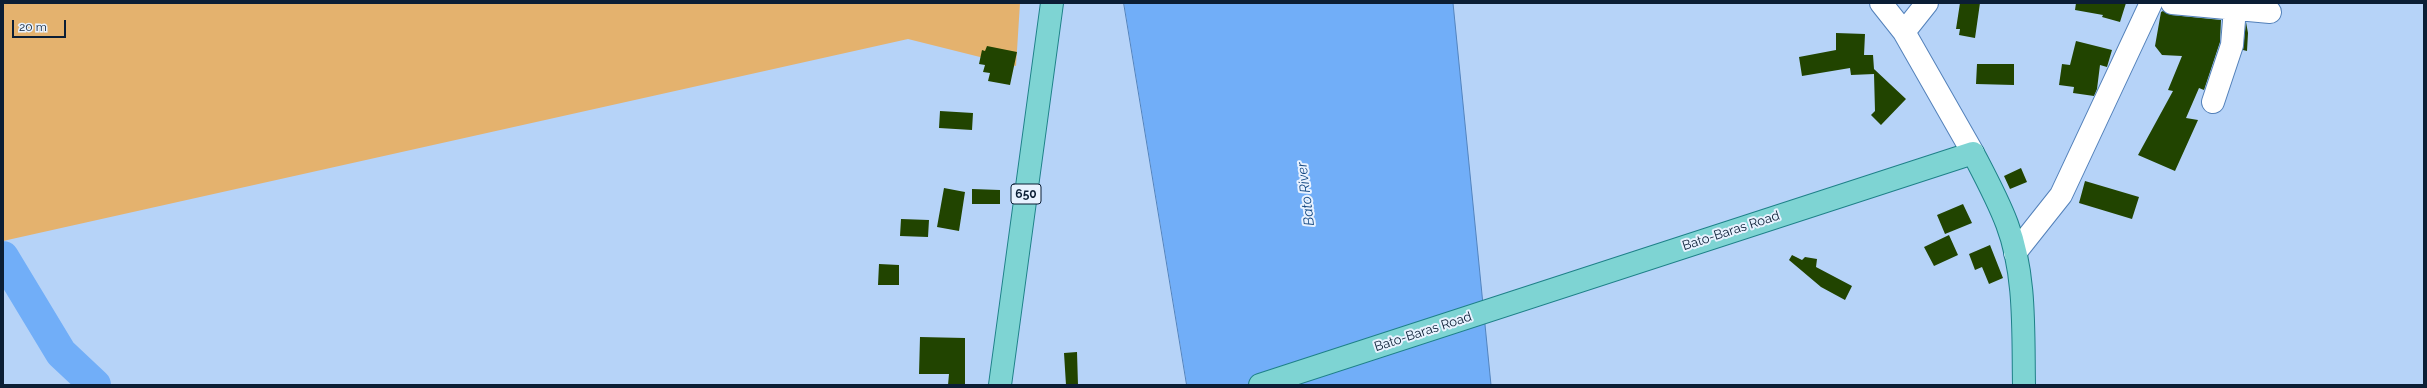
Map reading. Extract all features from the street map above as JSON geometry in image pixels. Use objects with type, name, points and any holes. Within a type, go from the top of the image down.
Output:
[{"type":"main road","name":"650","points":[[1000,385],[1052,3]]},
{"type":"main road","points":[[1973,153],[2007,225],[2015,253],[2022,318],[2024,385]]},
{"type":"main road","name":"Bato-Baras Road","points":[[1260,385],[1973,153]]},
{"type":"street","points":[[1881,3],[1904,32],[1973,153]]},
{"type":"street","points":[[1904,32],[1927,3]]},
{"type":"street","points":[[2015,253],[2061,195],[2152,3]]},
{"type":"street","points":[[2172,3],[2270,12]]},
{"type":"street","points":[[2213,102],[2232,45],[2235,8]]},
{"type":"shaded area","points":[[3,3],[1020,3],[1016,66],[908,39],[3,241]]},
{"type":"water","name":"Bato River","points":[[1124,3],[1453,3],[1491,385],[1187,385]]},
{"type":"building","points":[[1960,3],[1980,3],[1975,38],[1959,35],[1960,29],[1956,29]]},
{"type":"building","points":[[2076,3],[2126,3],[2120,22],[2102,17],[2103,15],[2075,10]]},
{"type":"building","points":[[2163,11],[2171,15],[2221,20],[2220,42],[2204,90],[2199,88],[2186,118],[2198,120],[2175,171],[2138,155],[2173,91],[2168,90],[2182,56],[2162,55],[2155,46],[2161,12]]},
{"type":"building","points":[[2246,22],[2248,33],[2247,51],[2243,50]]},
{"type":"building","points":[[1836,33],[1865,34],[1864,55],[1873,55],[1874,69],[1906,99],[1881,125],[1871,115],[1875,111],[1874,74],[1851,75],[1850,68],[1802,76],[1799,57],[1836,50]]},
{"type":"building","points":[[2076,41],[2112,50],[2107,67],[2100,65],[2097,89],[2094,96],[2073,93],[2074,87],[2059,85],[2062,64],[2070,65]]},
{"type":"building","points":[[987,46],[1017,52],[1010,85],[988,81],[990,73],[983,72],[985,65],[979,64],[982,50],[985,51]]},
{"type":"building","points":[[1977,64],[2014,64],[2014,85],[1976,84]]},
{"type":"building","points":[[940,111],[973,113],[972,130],[939,128]]},
{"type":"building","points":[[2021,168],[2027,182],[2010,189],[2004,176]]},
{"type":"building","points":[[2085,181],[2139,197],[2132,219],[2079,203]]},
{"type":"building","points":[[944,188],[965,192],[959,231],[937,227]]},
{"type":"building","points":[[972,189],[1000,190],[1000,204],[972,204]]},
{"type":"building","points":[[1963,204],[1972,223],[1945,234],[1937,215]]},
{"type":"building","points":[[901,219],[929,220],[928,237],[900,236]]},
{"type":"building","points":[[1949,235],[1958,255],[1934,266],[1924,247]]},
{"type":"building","points":[[1990,245],[2003,278],[1989,284],[1982,267],[1975,270],[1969,254]]},
{"type":"building","points":[[1792,255],[1802,260],[1805,257],[1817,259],[1816,267],[1852,286],[1845,300],[1821,287],[1789,260]]},
{"type":"building","points":[[879,264],[899,265],[899,285],[878,285]]},
{"type":"building","points":[[920,337],[965,338],[965,385],[948,385],[949,374],[919,374]]},
{"type":"building","points":[[1077,352],[1078,385],[1066,385],[1064,353]]},
{"type":"waterway","points":[[3,257],[61,353],[95,385]]}]
